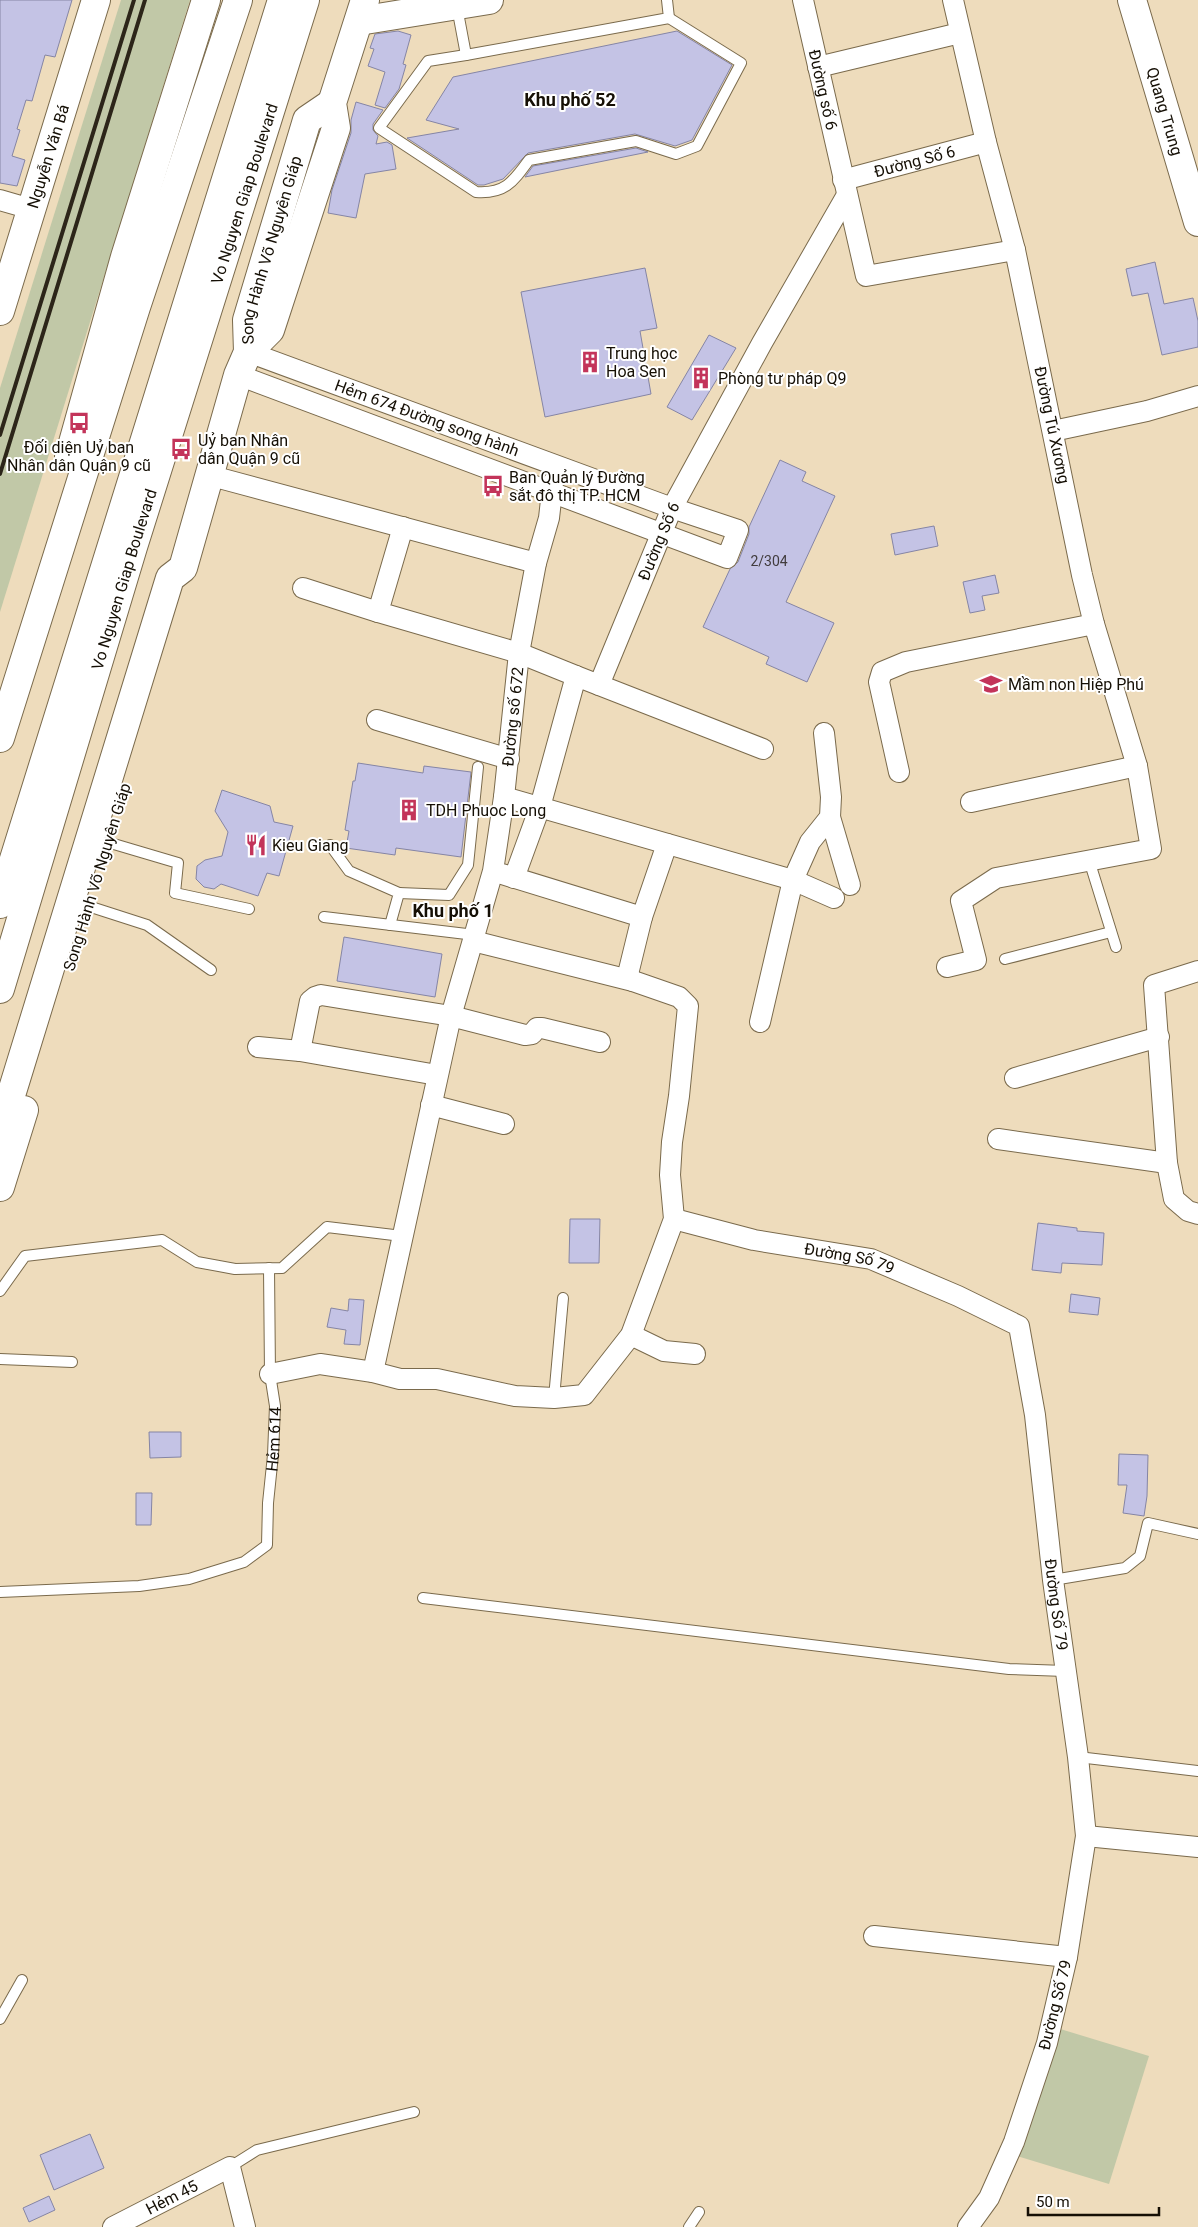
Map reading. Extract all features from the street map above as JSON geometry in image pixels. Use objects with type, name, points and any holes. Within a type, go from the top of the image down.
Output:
[{"type":"main road","name":"Nguyễn Văn Bá","points":[[0,311],[96,0]]},
{"type":"main road","points":[[0,678],[74,442],[125,256],[206,0]]},
{"type":"main road","points":[[0,738],[136,307],[238,0]]},
{"type":"main road","name":"Vo Nguyen Giap Boulevard","points":[[0,904],[282,0]]},
{"type":"main road","name":"Vo Nguyen Giap Boulevard","points":[[0,989],[133,547],[305,0]]},
{"type":"main road","points":[[362,10],[457,6],[489,0]]},
{"type":"main road","name":"Quang Trung","points":[[1132,0],[1198,222]]},
{"type":"main road","name":"Song Hành Võ Nguyên Giáp","points":[[0,1131],[170,578],[183,568],[208,475],[243,363],[270,330],[336,128],[332,102],[362,10]]},
{"type":"main road","points":[[125,256],[136,307]]},
{"type":"main road","points":[[74,442],[103,413]]},
{"type":"main road","name":"Song Hành Võ Nguyên Giáp","points":[[0,1187],[189,581],[183,568]]},
{"type":"street","name":"Đường số 6","points":[[803,0],[866,276],[1016,250]]},
{"type":"street","name":"Đường Tú Xương","points":[[952,0],[986,142],[1016,250],[1094,624],[1137,766],[1151,849],[1089,860]]},
{"type":"street","points":[[818,67],[960,33]]},
{"type":"street","name":"Đường Số 6","points":[[599,685],[672,508],[845,188],[986,142]]},
{"type":"street","points":[[0,200],[31,210]]},
{"type":"street","name":"Hẻm 674 Đường song hành","points":[[243,363],[555,465],[738,530],[727,558],[662,532],[551,493],[243,363]]},
{"type":"street","points":[[1053,431],[1147,411],[1198,396]]},
{"type":"street","name":"Đường số 672","points":[[373,1372],[451,1016],[492,871],[509,759],[520,652],[536,563],[549,518],[555,465]]},
{"type":"street","points":[[208,475],[536,563]]},
{"type":"street","points":[[378,612],[403,527]]},
{"type":"street","points":[[303,588],[378,612],[520,652],[576,676],[763,749]]},
{"type":"street","points":[[899,772],[879,682],[882,672],[906,662],[1094,624]]},
{"type":"street","points":[[514,878],[540,807],[576,676]]},
{"type":"street","points":[[377,720],[509,759]]},
{"type":"street","points":[[824,733],[831,797],[830,818],[850,885]]},
{"type":"street","points":[[970,802],[1137,766]]},
{"type":"street","points":[[504,797],[793,880],[834,898]]},
{"type":"street","points":[[760,1022],[793,880],[810,842],[830,818]]},
{"type":"street","points":[[633,981],[628,974],[642,917],[667,844]]},
{"type":"street","points":[[946,967],[976,960],[961,901],[996,878],[1089,860]]},
{"type":"street","points":[[492,871],[642,917]]},
{"type":"street","points":[[270,1374],[320,1364],[373,1372],[400,1379],[438,1379],[515,1396],[554,1398],[584,1395],[631,1335],[674,1219],[670,1174],[672,1142],[679,1096],[688,1006],[679,997],[633,981],[474,938]]},
{"type":"street","points":[[1198,971],[1154,985],[1167,1163],[1174,1199],[1188,1211],[1198,1214]]},
{"type":"street","points":[[300,1051],[310,1001],[321,995],[451,1016],[525,1035],[532,1034],[536,1028],[542,1028],[600,1042]]},
{"type":"street","points":[[1015,1078],[1159,1037]]},
{"type":"street","points":[[258,1047],[300,1051],[437,1075]]},
{"type":"street","points":[[431,1105],[504,1124]]},
{"type":"street","points":[[998,1139],[1167,1163]]},
{"type":"street","name":"Đường Số 79","points":[[674,1219],[754,1240],[871,1259],[958,1296],[1019,1326],[1035,1415],[1053,1580],[1078,1757],[1086,1836],[1067,1957],[1047,2043],[1014,2142],[989,2198],[968,2227]]},
{"type":"street","points":[[631,1335],[664,1351],[695,1354]]},
{"type":"street","points":[[1086,1836],[1198,1847]]},
{"type":"street","points":[[874,1936],[1067,1957]]},
{"type":"street","points":[[230,2168],[245,2227]]},
{"type":"street","name":"Hẻm 45","points":[[113,2227],[230,2168]]},
{"type":"lane","points":[[667,0],[669,18]]},
{"type":"lane","points":[[457,6],[466,55]]},
{"type":"lane","points":[[669,18],[741,63],[696,146],[676,154],[636,141],[529,160],[519,174],[506,186],[492,193],[476,192],[380,128],[428,61],[466,55],[669,18]]},
{"type":"lane","points":[[330,845],[349,871],[399,893],[449,896],[468,864],[478,767]]},
{"type":"lane","points":[[107,842],[178,862],[175,893],[249,909]]},
{"type":"lane","points":[[1089,860],[1116,947]]},
{"type":"lane","points":[[390,925],[399,893]]},
{"type":"lane","points":[[88,906],[147,925],[211,970]]},
{"type":"lane","points":[[324,917],[474,938]]},
{"type":"lane","points":[[1005,959],[1111,932]]},
{"type":"lane","points":[[0,1290],[25,1256],[162,1240],[197,1262],[235,1269],[282,1268],[327,1227],[402,1236]]},
{"type":"lane","points":[[269,1268],[270,1374]]},
{"type":"lane","points":[[554,1398],[563,1298]]},
{"type":"lane","points":[[0,1359],[72,1362]]},
{"type":"lane","name":"Hẻm 614","points":[[0,1592],[139,1586],[189,1578],[244,1562],[267,1545],[275,1406],[270,1374]]},
{"type":"lane","points":[[1053,1580],[1125,1568],[1140,1556],[1148,1523],[1198,1534]]},
{"type":"lane","points":[[423,1598],[1009,1669],[1065,1671]]},
{"type":"lane","points":[[1078,1757],[1198,1771]]},
{"type":"lane","points":[[0,2019],[22,1980]]},
{"type":"lane","points":[[230,2168],[257,2150],[414,2112]]},
{"type":"lane","points":[[689,2227],[699,2212]]},
{"type":"green space","points":[[121,0],[190,0],[0,612],[0,388]]},
{"type":"green space","points":[[1057,2028],[1149,2056],[1109,2184],[1017,2156]]},
{"type":"building","points":[[0,0],[72,0],[55,57],[45,55],[32,101],[26,100],[17,129],[20,130],[12,156],[25,160],[17,186],[0,183]]},
{"type":"building","points":[[398,31],[411,35],[403,64],[406,65],[399,89],[385,108],[375,105],[385,72],[368,66],[374,49],[370,48],[375,34]]},
{"type":"building","points":[[677,31],[732,65],[692,140],[675,146],[635,134],[528,153],[503,179],[478,185],[407,138],[459,129],[426,120],[453,77]]},
{"type":"building","points":[[356,102],[383,110],[373,124],[373,130],[378,136],[376,144],[387,142],[392,145],[396,169],[365,174],[356,218],[328,213],[332,190],[351,133],[351,120]]},
{"type":"building","points":[[636,148],[648,152],[525,177],[533,166]]},
{"type":"building","points":[[1155,262],[1164,304],[1193,298],[1198,321],[1198,347],[1162,355],[1148,293],[1132,296],[1126,269]]},
{"type":"building","name":"Trung học Hoa Sen","points":[[645,268],[657,328],[640,331],[651,394],[545,417],[521,292]]},
{"type":"building","name":"Phòng tư pháp Q9","points":[[709,335],[736,348],[692,420],[667,407]]},
{"type":"building","points":[[780,460],[806,472],[802,481],[835,496],[786,602],[834,623],[807,682],[766,664],[769,657],[703,627],[730,569],[738,562],[749,534],[749,527]]},
{"type":"building","points":[[934,526],[938,546],[895,555],[891,534]]},
{"type":"building","points":[[995,575],[999,593],[982,596],[985,610],[970,613],[963,582]]},
{"type":"building","name":"TDH Phuoc Long","points":[[358,763],[423,773],[424,766],[471,772],[461,857],[396,848],[395,855],[346,848],[349,831],[345,830]]},
{"type":"building","name":"Kieu Giang","points":[[222,790],[270,806],[274,822],[293,826],[279,876],[267,873],[258,896],[221,884],[214,889],[204,887],[196,879],[197,866],[205,860],[222,856],[228,832],[215,811]]},
{"type":"building","points":[[344,937],[442,954],[435,997],[337,981]]},
{"type":"building","points":[[570,1219],[600,1219],[599,1263],[569,1263]]},
{"type":"building","points":[[1038,1223],[1077,1228],[1077,1231],[1104,1233],[1102,1265],[1062,1263],[1061,1273],[1032,1270]]},
{"type":"building","points":[[1071,1294],[1100,1298],[1098,1315],[1069,1312]]},
{"type":"building","points":[[349,1299],[364,1300],[360,1345],[344,1344],[346,1330],[327,1327],[331,1308],[348,1311]]},
{"type":"building","points":[[149,1432],[181,1432],[181,1457],[150,1458]]},
{"type":"building","points":[[1119,1454],[1148,1455],[1147,1496],[1144,1516],[1123,1513],[1127,1485],[1118,1485]]},
{"type":"building","points":[[136,1493],[152,1493],[151,1525],[136,1525]]},
{"type":"building","points":[[90,2134],[104,2168],[54,2190],[40,2155]]},
{"type":"building","points":[[49,2196],[55,2210],[29,2222],[23,2208]]},
{"type":"railway","points":[[0,435],[134,0]]},
{"type":"railway","points":[[0,474],[145,0]]},
{"type":"place","name":"Trung học Hoa Sen","points":[[590,362]]},
{"type":"place","name":"Phòng tư pháp Q9","points":[[701,378]]},
{"type":"place","name":"Đối diện Uỷ ban Nhân dân Quận 9 cũ","points":[[79,423]]},
{"type":"place","name":"Uỷ ban Nhân dân Quận 9 cũ","points":[[181,449]]},
{"type":"place","name":"Ban Quản lý Đường sắt đô thị TP. HCM","points":[[493,486]]},
{"type":"place","name":"Mầm non Hiệp Phú","points":[[991,684]]},
{"type":"place","name":"TDH Phuoc Long","points":[[409,810]]},
{"type":"place","name":"Kieu Giang","points":[[256,845]]},
{"type":"district","name":"Khu phố 52","points":[[570,99]]},
{"type":"district","name":"Khu phố 1","points":[[453,910]]}]
